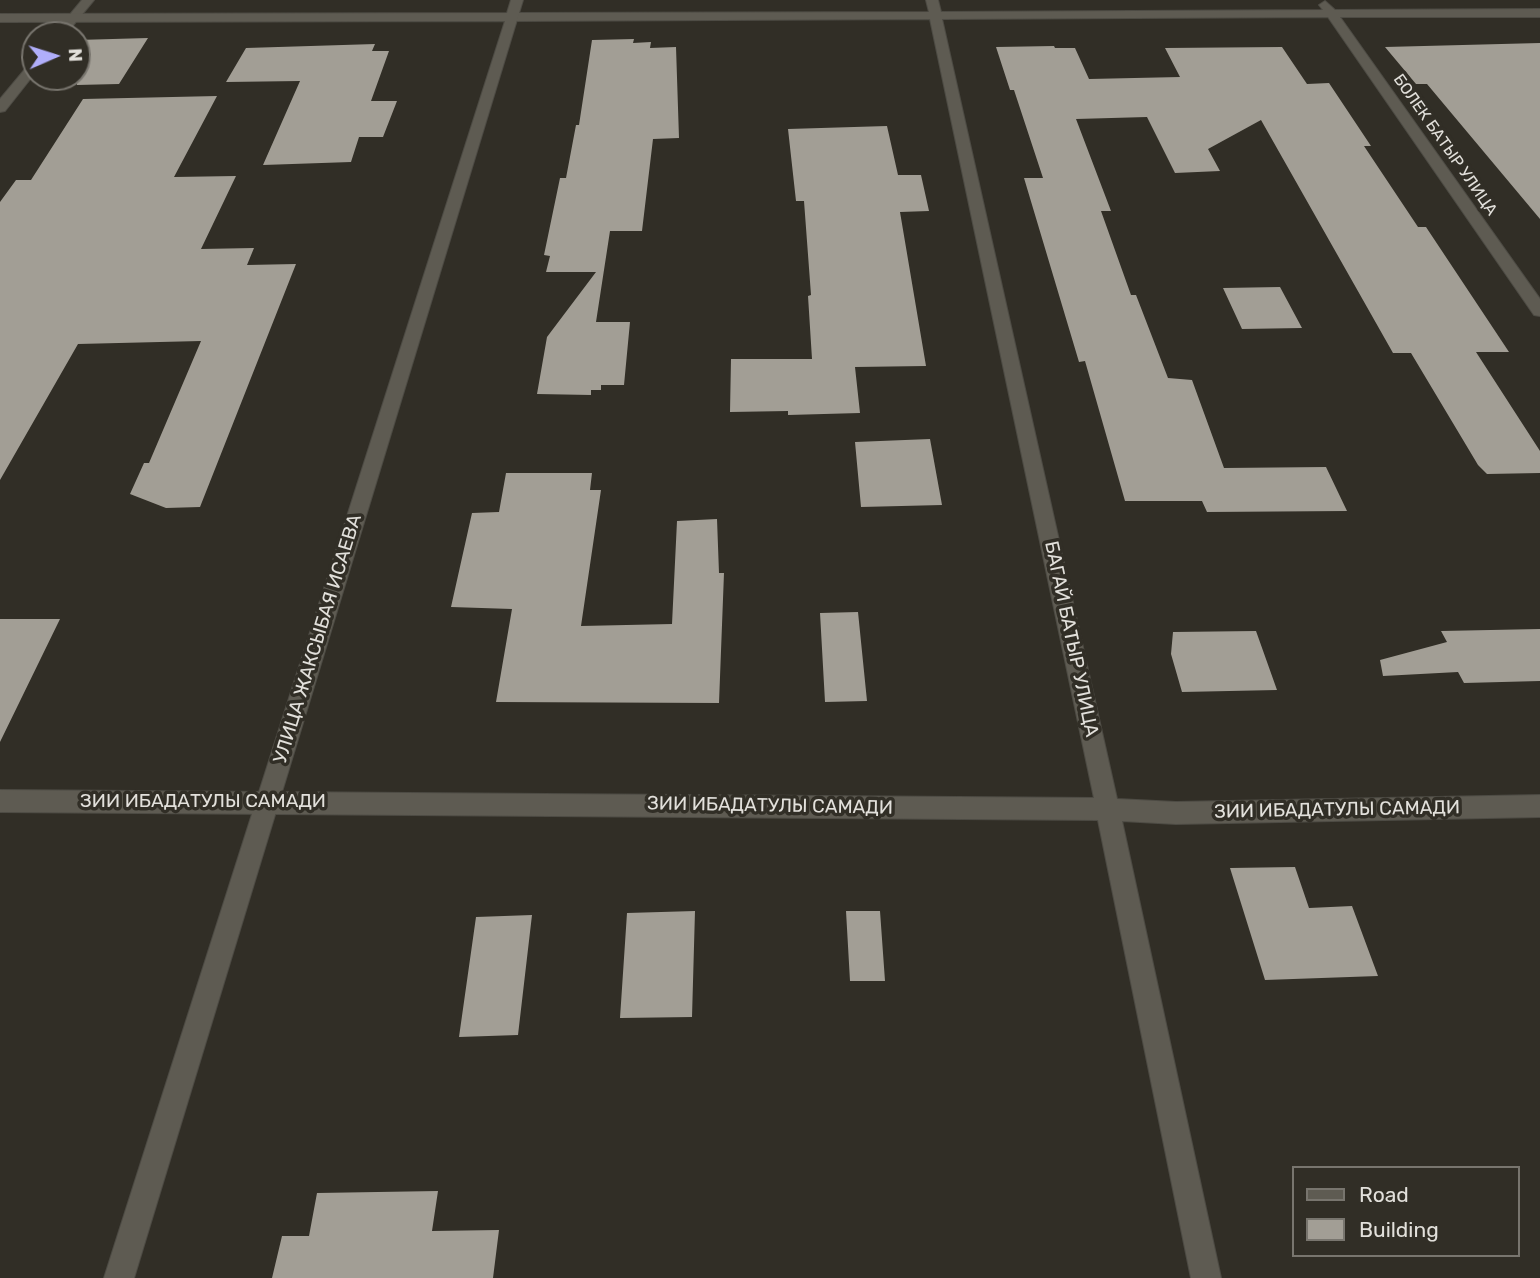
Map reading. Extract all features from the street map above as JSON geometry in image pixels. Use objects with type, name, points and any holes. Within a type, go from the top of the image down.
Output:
[{"type":"street","points":[[71,21],[88,0]]},
{"type":"street","points":[[0,18],[515,8],[890,14],[934,8],[1326,6],[1540,13]]},
{"type":"street","name":"БОЛЕК БАТЫР УЛИЦА","points":[[1326,6],[1540,311]]},
{"type":"street","name":"УЛИЦА ЖАКСЫБАЯ ИСАЕВА","points":[[119,1278],[515,8]]},
{"type":"street","name":"БАГАЙ БАТЫР УЛИЦА","points":[[934,8],[1108,808],[1206,1278]]},
{"type":"street","points":[[0,108],[21,82]]},
{"type":"street","name":"ЗИИ ИБАДАТУЛЫ САМАДИ","points":[[0,802],[267,801],[1108,808],[1176,813],[1540,806]]},
{"type":"building","points":[[148,38],[119,84],[91,85],[91,40]]},
{"type":"building","points":[[634,39],[633,43],[651,42],[650,48],[676,47],[679,138],[653,139],[642,231],[610,231],[596,322],[630,322],[624,385],[601,385],[601,390],[591,390],[591,395],[537,394],[547,337],[596,272],[546,272],[550,256],[544,255],[560,178],[566,178],[576,125],[579,125],[592,40]]},
{"type":"building","points":[[1540,43],[1540,219],[1427,84],[1416,84],[1385,47]]},
{"type":"building","points":[[375,44],[372,51],[389,51],[371,101],[397,101],[383,137],[359,137],[351,162],[263,165],[300,81],[226,82],[246,48]]},
{"type":"building","points":[[996,47],[1075,48],[1089,79],[1180,77],[1165,48],[1282,47],[1307,84],[1329,83],[1371,146],[1364,146],[1418,227],[1426,227],[1509,352],[1476,352],[1540,451],[1540,473],[1487,474],[1478,465],[1411,353],[1393,353],[1261,120],[1208,149],[1220,171],[1175,173],[1147,117],[1076,119],[1111,211],[1101,211],[1131,295],[1136,295],[1168,378],[1192,380],[1224,468],[1326,467],[1347,511],[1207,512],[1202,501],[1125,501],[1085,361],[1079,362],[1024,178],[1043,178],[1014,90],[1010,90]]},
{"type":"building","points":[[217,96],[174,177],[236,176],[201,249],[254,248],[247,265],[296,264],[200,507],[166,508],[130,494],[144,463],[149,463],[201,341],[78,344],[0,480],[0,202],[16,180],[31,180],[83,99]]},
{"type":"building","points":[[887,126],[898,175],[921,175],[929,211],[900,212],[926,366],[855,367],[860,413],[788,415],[788,411],[730,412],[731,359],[812,359],[808,296],[811,295],[804,201],[796,201],[788,129]]},
{"type":"building","points":[[1280,287],[1302,328],[1242,329],[1223,288]]},
{"type":"building","points":[[930,439],[942,505],[861,507],[855,442]]},
{"type":"building","points":[[506,473],[592,473],[590,490],[601,490],[581,626],[672,624],[677,521],[717,519],[719,573],[724,573],[719,703],[496,702],[512,609],[451,607],[472,513],[499,512]]},
{"type":"building","points":[[858,612],[867,701],[825,702],[820,613]]},
{"type":"building","points":[[0,619],[60,619],[0,742]]},
{"type":"building","points":[[1540,629],[1540,681],[1464,683],[1458,672],[1383,676],[1380,660],[1447,642],[1441,631]]},
{"type":"building","points":[[1256,631],[1277,690],[1182,692],[1171,654],[1173,632]]},
{"type":"building","points":[[1295,867],[1309,908],[1352,906],[1378,976],[1265,980],[1230,868]]},
{"type":"building","points":[[695,911],[692,1017],[620,1018],[627,913]]},
{"type":"building","points":[[846,911],[880,911],[885,981],[850,981]]},
{"type":"building","points":[[532,915],[518,1035],[459,1037],[476,917]]},
{"type":"building","points":[[438,1191],[432,1231],[499,1230],[493,1278],[272,1278],[282,1236],[309,1236],[317,1193]]}]
